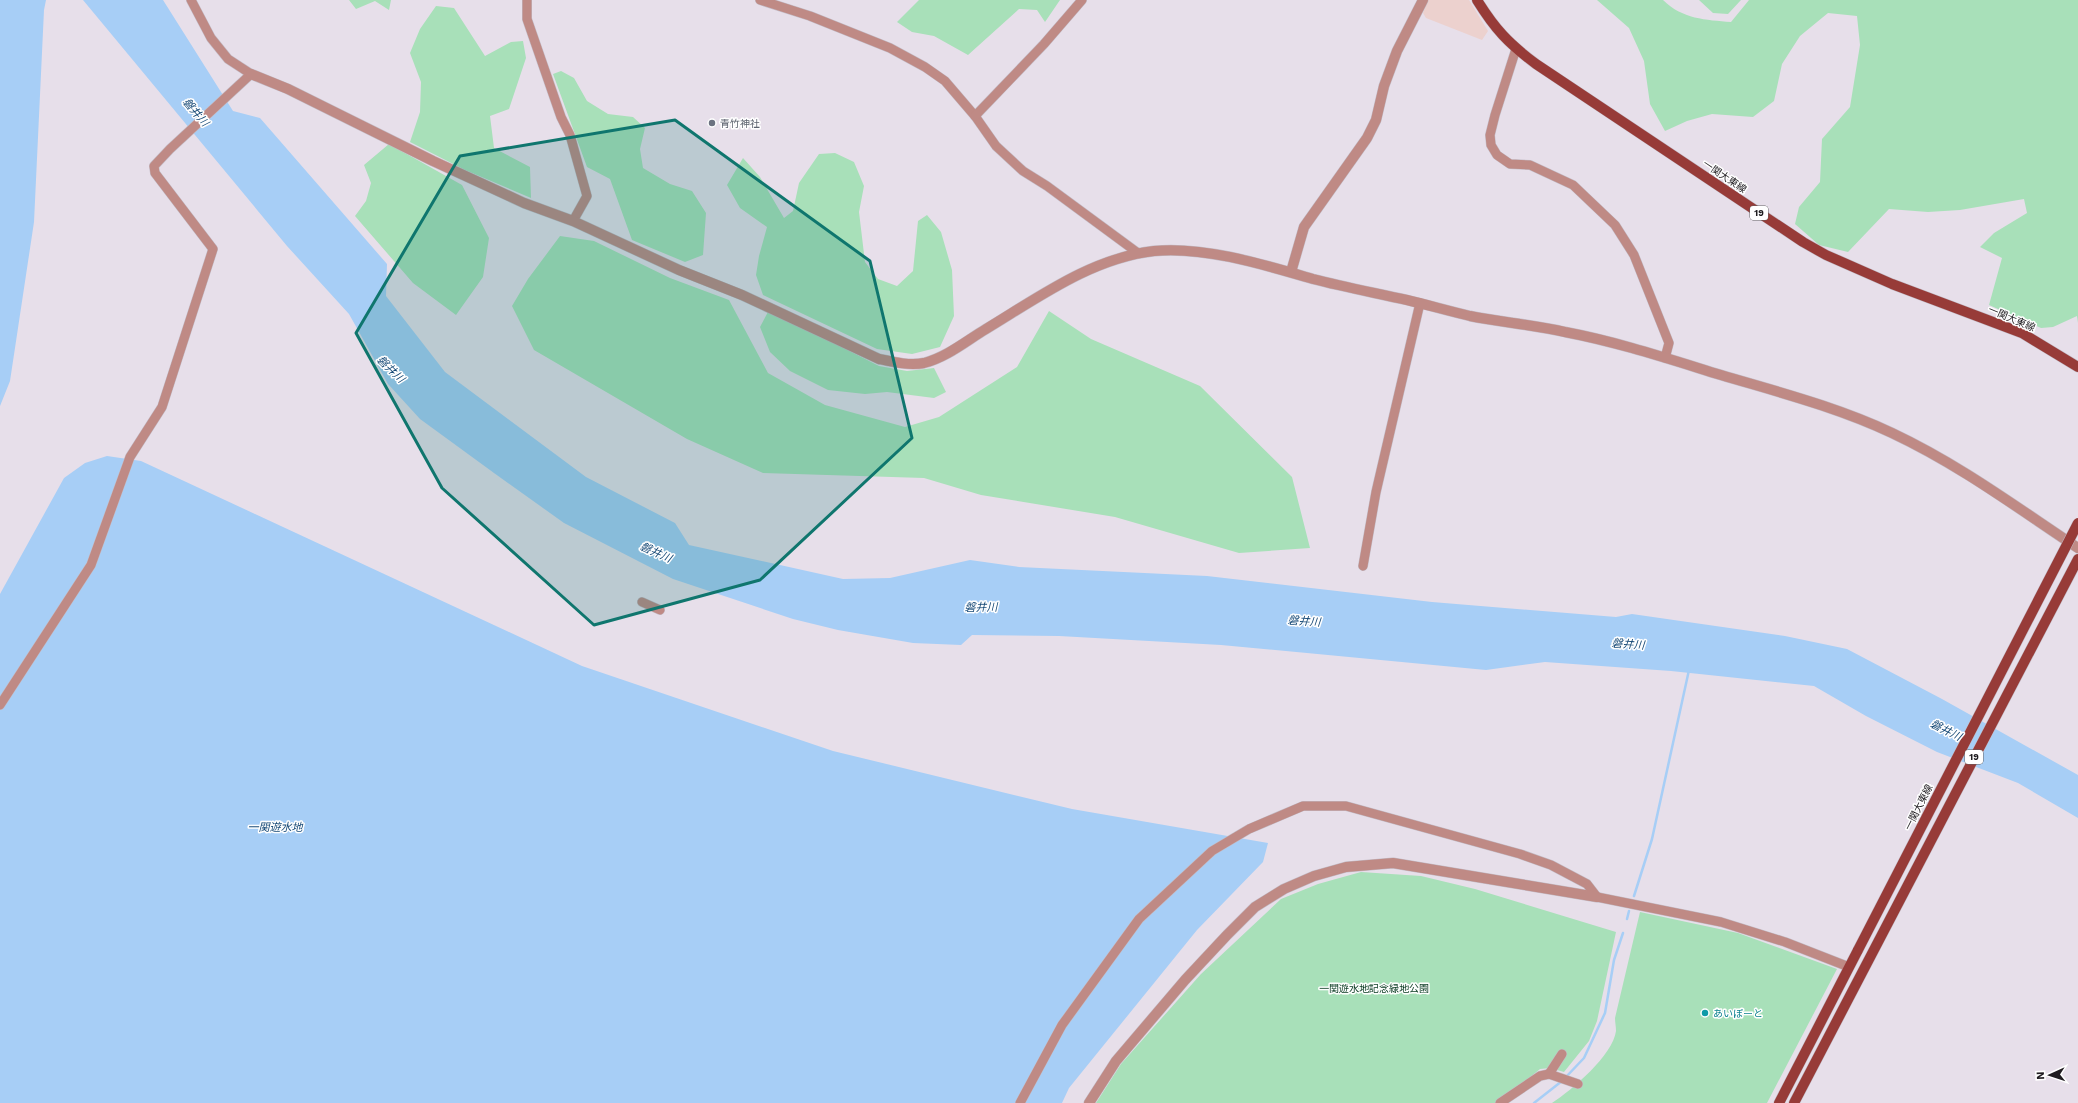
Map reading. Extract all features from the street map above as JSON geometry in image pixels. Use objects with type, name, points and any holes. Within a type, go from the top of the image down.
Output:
[{"type":"main road","name":"一関大東線","points":[[1477,0],[1492,25],[1516,49],[1714,184],[1826,255],[1892,284],[2022,333],[2078,367]]},
{"type":"main road","name":"一関大東線","points":[[1779,1103],[2078,523]]},
{"type":"main road","name":"19","points":[[1794,1103],[1869,956],[2078,559]]},
{"type":"street","points":[[191,0],[215,43],[228,59],[248,77],[288,89],[433,161],[517,200],[573,221],[679,270],[742,295],[879,359],[902,363],[921,364],[946,354],[1054,287],[1096,266],[1138,253],[1181,250],[1215,255],[1470,316],[1568,332],[1665,358],[1804,399],[1884,429],[1980,480],[2049,530],[2078,548]]},
{"type":"street","points":[[527,0],[527,20],[570,135],[587,196],[573,221]]},
{"type":"street","points":[[760,0],[810,16],[890,48],[925,66],[945,81],[975,116],[996,146],[1022,170],[1047,186],[1138,253]]},
{"type":"street","points":[[975,116],[1044,44],[1082,0]]},
{"type":"street","points":[[1291,272],[1304,227],[1367,138],[1376,120],[1384,86],[1396,51],[1423,0]]},
{"type":"street","points":[[1516,49],[1495,115],[1490,135],[1491,145],[1497,155],[1510,164],[1530,165],[1573,185],[1615,225],[1634,255],[1669,343],[1665,358]]},
{"type":"street","points":[[0,705],[91,565],[130,457],[162,407],[213,249],[155,173],[156,163],[248,77]]},
{"type":"street","points":[[1363,566],[1376,492],[1420,303]]},
{"type":"street","points":[[642,602],[660,610]]},
{"type":"street","points":[[1020,1103],[1062,1025],[1139,919],[1212,851],[1249,829],[1303,806],[1346,806],[1520,854],[1551,865],[1587,884],[1597,897]]},
{"type":"street","points":[[1088,1103],[1116,1060],[1180,985],[1255,907],[1284,889],[1314,876],[1346,867],[1393,863],[1597,897],[1721,922],[1785,942],[1849,967]]},
{"type":"street","points":[[1549,1074],[1562,1054]]},
{"type":"street","points":[[1500,1103],[1540,1076],[1549,1074],[1578,1084]]},
{"type":"highlighted area","points":[[675,120],[870,261],[912,438],[760,580],[594,625],[442,488],[356,333],[460,156]]},
{"type":"shaded area","points":[[1428,0],[1469,0],[1488,31],[1482,40],[1426,18],[1423,13]]},
{"type":"green space","points":[[349,0],[391,0],[389,10],[375,1],[356,9]]},
{"type":"green space","points":[[919,0],[1060,0],[1045,22],[1037,10],[1019,9],[968,55],[934,36],[912,32],[897,22]]},
{"type":"green space","points":[[1597,0],[1663,0],[1670,6],[1686,15],[1731,22],[1749,0],[2078,0],[2078,323],[2077,316],[2053,327],[2041,328],[1989,305],[2002,258],[1980,247],[1994,233],[2027,213],[2024,199],[1960,210],[1928,212],[1889,209],[1848,252],[1819,245],[1795,224],[1799,207],[1820,182],[1822,139],[1850,107],[1860,45],[1857,16],[1828,13],[1800,36],[1782,64],[1774,101],[1753,117],[1712,114],[1687,121],[1665,131],[1650,104],[1644,61],[1629,28]]},
{"type":"green space","points":[[1699,0],[1741,0],[1728,14],[1713,13]]},
{"type":"green space","points":[[436,6],[454,8],[485,56],[511,42],[523,41],[526,58],[509,109],[490,116],[494,148],[530,167],[531,198],[465,170],[410,142],[420,112],[421,82],[410,53],[420,29]]},
{"type":"green space","points":[[561,71],[574,78],[587,101],[608,114],[633,117],[645,128],[640,149],[643,168],[670,184],[692,191],[706,213],[703,255],[685,262],[632,240],[610,179],[587,167],[553,74]]},
{"type":"green space","points":[[389,144],[462,185],[489,238],[483,277],[456,315],[413,283],[355,216],[366,201],[371,183],[364,165]]},
{"type":"green space","points":[[835,153],[854,162],[864,186],[859,212],[865,262],[878,279],[897,286],[913,271],[918,221],[927,215],[941,232],[952,270],[954,316],[940,347],[912,354],[877,349],[763,295],[756,275],[759,256],[767,227],[740,208],[727,185],[743,158],[760,177],[784,218],[793,211],[799,183],[819,154]]},
{"type":"green space","points":[[560,236],[594,241],[670,278],[729,300],[768,373],[825,405],[905,427],[939,417],[1017,367],[1049,311],[1091,339],[1200,386],[1292,477],[1310,548],[1239,553],[1115,517],[981,495],[924,478],[763,473],[687,439],[534,350],[512,306],[528,279]]},
{"type":"green space","points":[[769,310],[879,366],[907,371],[934,368],[946,392],[934,398],[887,392],[865,394],[828,390],[790,371],[770,352],[760,327]]},
{"type":"green space","name":"一関遊水地記念緑地公園","points":[[1361,872],[1421,876],[1475,889],[1616,932],[1597,1021],[1589,1041],[1564,1072],[1550,1068],[1540,1069],[1514,1091],[1495,1103],[1096,1103],[1121,1064],[1201,974],[1281,899],[1318,884]]},
{"type":"green space","points":[[1640,912],[1738,933],[1837,969],[1767,1103],[1552,1103],[1580,1081],[1608,1051],[1616,1031],[1615,1018]]},
{"type":"water","points":[[0,0],[46,0],[44,10],[34,222],[10,381],[0,406]]},
{"type":"water","name":"磐井川","points":[[83,0],[163,0],[233,111],[260,118],[387,264],[386,296],[445,372],[586,477],[675,523],[689,545],[843,579],[890,578],[970,560],[1019,567],[1207,576],[1432,602],[1616,617],[1632,614],[1785,636],[1847,649],[1942,699],[2078,775],[2078,818],[2018,783],[1937,752],[1866,716],[1814,686],[1671,671],[1545,662],[1486,670],[1221,645],[1059,636],[972,635],[961,645],[913,643],[838,630],[793,619],[673,579],[564,523],[420,419],[388,384],[349,314],[287,246]]},
{"type":"water","name":"一関遊水地","points":[[107,456],[141,461],[582,666],[833,751],[1072,809],[1268,843],[1263,862],[1197,930],[1069,1088],[1062,1103],[0,1103],[0,594],[64,478],[85,463]]},
{"type":"waterway","points":[[1634,896],[1652,839],[1689,670]]},
{"type":"waterway","points":[[1627,919],[1629,911]]},
{"type":"waterway","points":[[1565,1078],[1584,1058],[1605,1013],[1614,960],[1623,933]]},
{"type":"waterway","points":[[1534,1103],[1562,1081]]},
{"type":"place","name":"青竹神社","points":[[712,123]]},
{"type":"place","name":"あいぽーと","points":[[1705,1013]]}]
